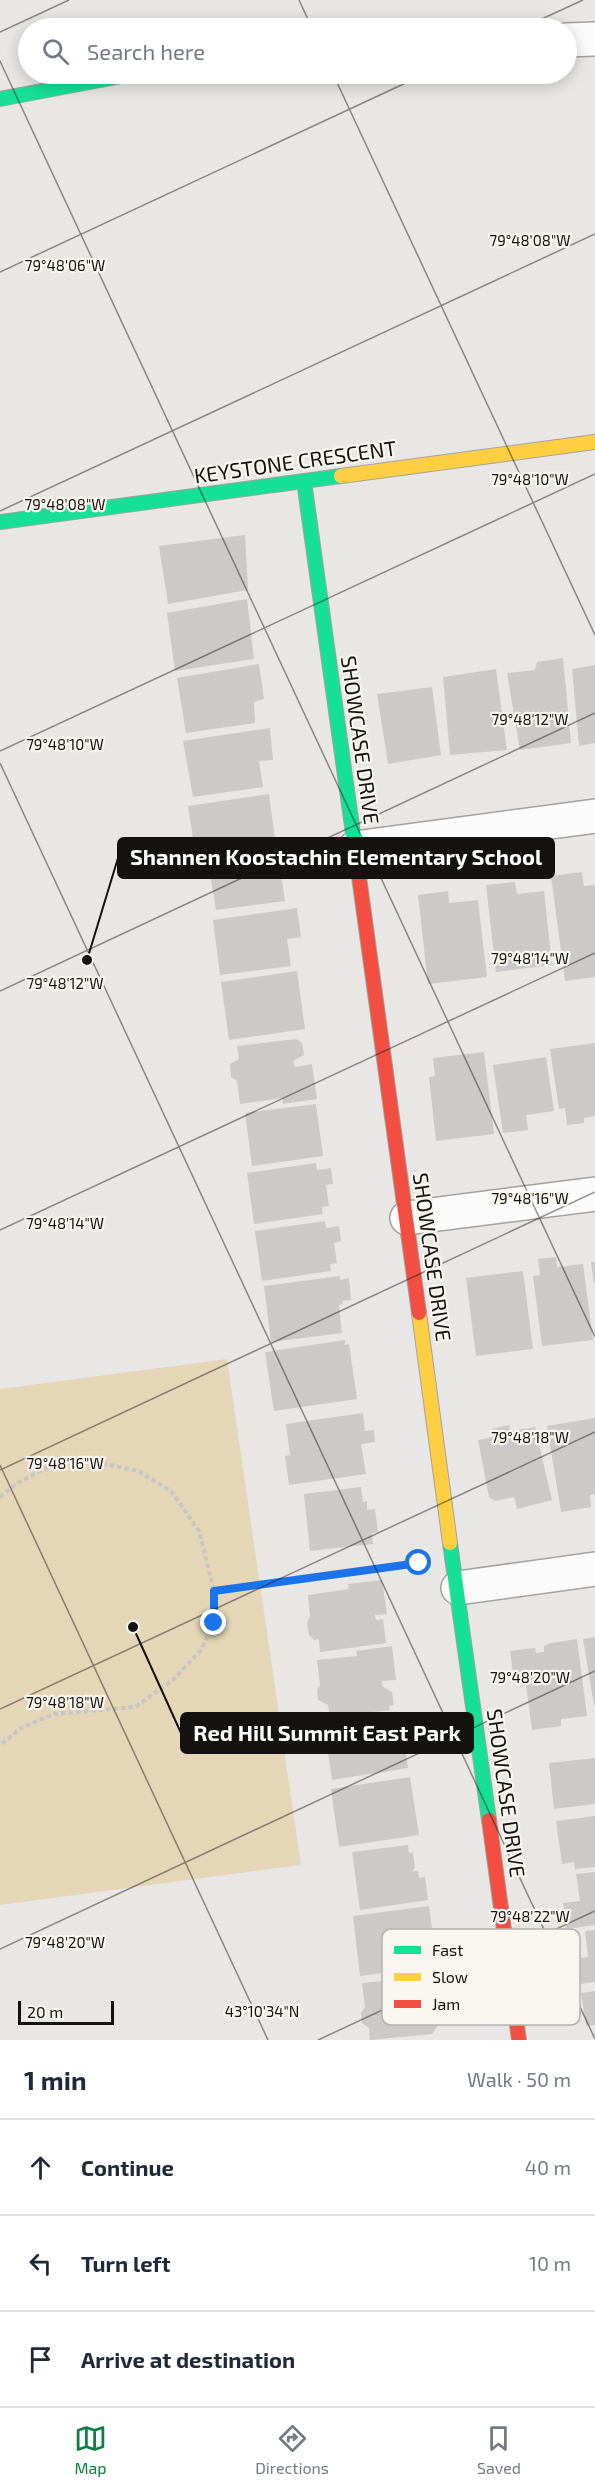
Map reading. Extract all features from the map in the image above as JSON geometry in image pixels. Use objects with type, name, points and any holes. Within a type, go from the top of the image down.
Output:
[{"type":"street","points":[[577,40],[595,39]]},
{"type":"street","points":[[0,99],[79,84]]},
{"type":"street","name":"KEYSTONE CRESCENT","points":[[0,522],[595,442]]},
{"type":"street","name":"SHOWCASE DRIVE","points":[[304,481],[504,1929]]},
{"type":"street","points":[[355,848],[595,816]]},
{"type":"street","points":[[406,1218],[595,1194]]},
{"type":"street","points":[[458,1588],[595,1569]]},
{"type":"street","name":"SHOWCASE DRIVE","points":[[517,2025],[519,2040]]},
{"type":"path","points":[[0,1497],[16,1484],[57,1462],[106,1464],[138,1471],[171,1491],[199,1531],[214,1591],[214,1623],[201,1650],[173,1680],[135,1707],[54,1714],[21,1728],[0,1744]]},
{"type":"path","points":[[214,1591],[419,1563]]},
{"type":"shaded area","points":[[227,1359],[301,1865],[0,1905],[0,1389]]},
{"type":"building","points":[[245,535],[248,590],[168,604],[159,546]]},
{"type":"building","points":[[247,599],[254,659],[175,671],[167,613]]},
{"type":"building","points":[[563,658],[571,743],[520,750],[507,673],[535,670],[537,662]]},
{"type":"building","points":[[259,664],[264,699],[254,702],[255,723],[186,733],[177,678]]},
{"type":"building","points":[[595,665],[595,743],[579,746],[572,669]]},
{"type":"building","points":[[496,669],[507,750],[450,755],[443,677]]},
{"type":"building","points":[[432,687],[441,755],[388,764],[377,694]]},
{"type":"building","points":[[270,728],[273,760],[259,761],[263,787],[193,797],[183,741]]},
{"type":"building","points":[[269,794],[275,840],[195,851],[188,806]]},
{"type":"building","points":[[277,849],[285,901],[216,910],[208,861]]},
{"type":"building","points":[[582,872],[584,886],[595,885],[595,977],[565,981],[551,876]]},
{"type":"building","points":[[515,882],[517,894],[544,891],[552,965],[496,972],[486,885]]},
{"type":"building","points":[[448,891],[449,903],[478,900],[487,977],[428,984],[418,895]]},
{"type":"building","points":[[297,908],[301,937],[287,939],[291,966],[220,975],[213,920]]},
{"type":"building","points":[[297,971],[305,1029],[229,1040],[221,982]]},
{"type":"building","points":[[296,1039],[302,1043],[304,1055],[293,1061],[295,1067],[312,1064],[317,1099],[283,1104],[282,1098],[240,1104],[237,1081],[231,1077],[230,1064],[239,1059],[237,1046]]},
{"type":"building","points":[[595,1043],[595,1116],[584,1118],[584,1123],[567,1125],[565,1108],[559,1109],[550,1049]]},
{"type":"building","points":[[484,1052],[494,1134],[436,1141],[429,1077],[435,1076],[433,1058]]},
{"type":"building","points":[[546,1057],[554,1111],[526,1115],[528,1130],[503,1133],[493,1065]]},
{"type":"building","points":[[316,1104],[323,1156],[252,1166],[245,1113]]},
{"type":"building","points":[[316,1163],[317,1170],[331,1168],[333,1184],[326,1185],[329,1206],[322,1207],[323,1214],[254,1224],[247,1173]]},
{"type":"building","points":[[325,1221],[326,1228],[339,1226],[341,1241],[334,1243],[337,1263],[330,1264],[331,1271],[262,1281],[255,1231]]},
{"type":"building","points":[[556,1257],[557,1267],[583,1264],[593,1340],[542,1346],[533,1276],[540,1275],[538,1259]]},
{"type":"building","points":[[591,1262],[595,1262],[595,1283],[594,1283]]},
{"type":"building","points":[[523,1271],[533,1349],[476,1356],[466,1278]]},
{"type":"building","points":[[340,1276],[340,1280],[349,1278],[351,1300],[342,1301],[343,1304],[339,1305],[342,1333],[271,1342],[264,1286]]},
{"type":"building","points":[[345,1340],[345,1345],[349,1344],[357,1399],[274,1411],[265,1352]]},
{"type":"building","points":[[363,1413],[365,1431],[374,1430],[375,1442],[361,1444],[366,1474],[289,1485],[285,1456],[290,1455],[286,1424]]},
{"type":"building","points":[[595,1418],[595,1494],[590,1495],[591,1507],[561,1512],[547,1426]]},
{"type":"building","points":[[509,1425],[511,1431],[535,1427],[552,1500],[517,1509],[514,1497],[495,1501],[489,1497],[478,1440],[493,1437],[491,1429]]},
{"type":"building","points":[[361,1487],[363,1502],[367,1501],[367,1510],[375,1509],[378,1532],[372,1533],[373,1544],[310,1551],[304,1494]]},
{"type":"building","points":[[382,1580],[387,1614],[375,1615],[376,1620],[383,1619],[386,1643],[320,1652],[319,1639],[314,1640],[309,1635],[308,1595],[349,1589],[348,1584]]},
{"type":"building","points":[[595,1637],[595,1706],[594,1706],[583,1639]]},
{"type":"building","points":[[577,1639],[587,1716],[561,1719],[561,1726],[532,1730],[525,1677],[514,1678],[510,1651],[535,1648],[536,1653],[544,1652],[544,1646],[551,1643]]},
{"type":"building","points":[[392,1646],[396,1680],[382,1681],[382,1686],[392,1692],[394,1705],[389,1706],[390,1710],[330,1717],[328,1705],[318,1700],[317,1690],[320,1685],[317,1660],[357,1656],[356,1651]]},
{"type":"building","points":[[400,1714],[408,1768],[332,1780],[325,1734],[369,1727],[368,1719]]},
{"type":"building","points":[[595,1758],[595,1804],[554,1809],[549,1763]]},
{"type":"building","points":[[410,1777],[419,1835],[339,1847],[331,1789]]},
{"type":"building","points":[[595,1816],[595,1867],[575,1869],[574,1862],[562,1864],[556,1821]]},
{"type":"building","points":[[408,1845],[409,1853],[413,1852],[415,1868],[412,1871],[418,1871],[419,1878],[425,1877],[428,1900],[360,1910],[352,1852]]},
{"type":"building","points":[[595,1872],[595,1925],[566,1929],[563,1903],[580,1901],[576,1874]]},
{"type":"building","points":[[429,1906],[432,1929],[382,1929],[382,1973],[360,1976],[353,1916]]},
{"type":"building","points":[[595,1930],[595,1982],[580,1984],[580,1958],[588,1957],[585,1931]]},
{"type":"building","points":[[382,1981],[382,2025],[438,2025],[432,2034],[370,2040],[369,2028],[362,2023],[361,2013],[365,2007],[362,1983]]},
{"type":"building","points":[[595,1991],[595,2025],[586,2026],[581,1993]]},
{"type":"traffic: fast","points":[[0,99],[79,84]]},
{"type":"traffic: fast","points":[[0,522],[341,476]]},
{"type":"traffic: fast","points":[[304,481],[356,855]]},
{"type":"traffic: fast","points":[[450,1543],[489,1820]]},
{"type":"traffic: slow","points":[[341,476],[595,442]]},
{"type":"traffic: slow","points":[[419,1313],[450,1543]]},
{"type":"traffic: jam","points":[[356,855],[419,1313]]},
{"type":"traffic: jam","points":[[489,1820],[504,1929]]},
{"type":"traffic: jam","points":[[517,2025],[519,2040]]},
{"type":"place","name":"Shannen Koostachin Elementary School","points":[[87,960]]},
{"type":"place","name":"Red Hill Summit East Park","points":[[133,1627]]},
{"type":"route","points":[[214,1623],[214,1591],[419,1563]]}]
